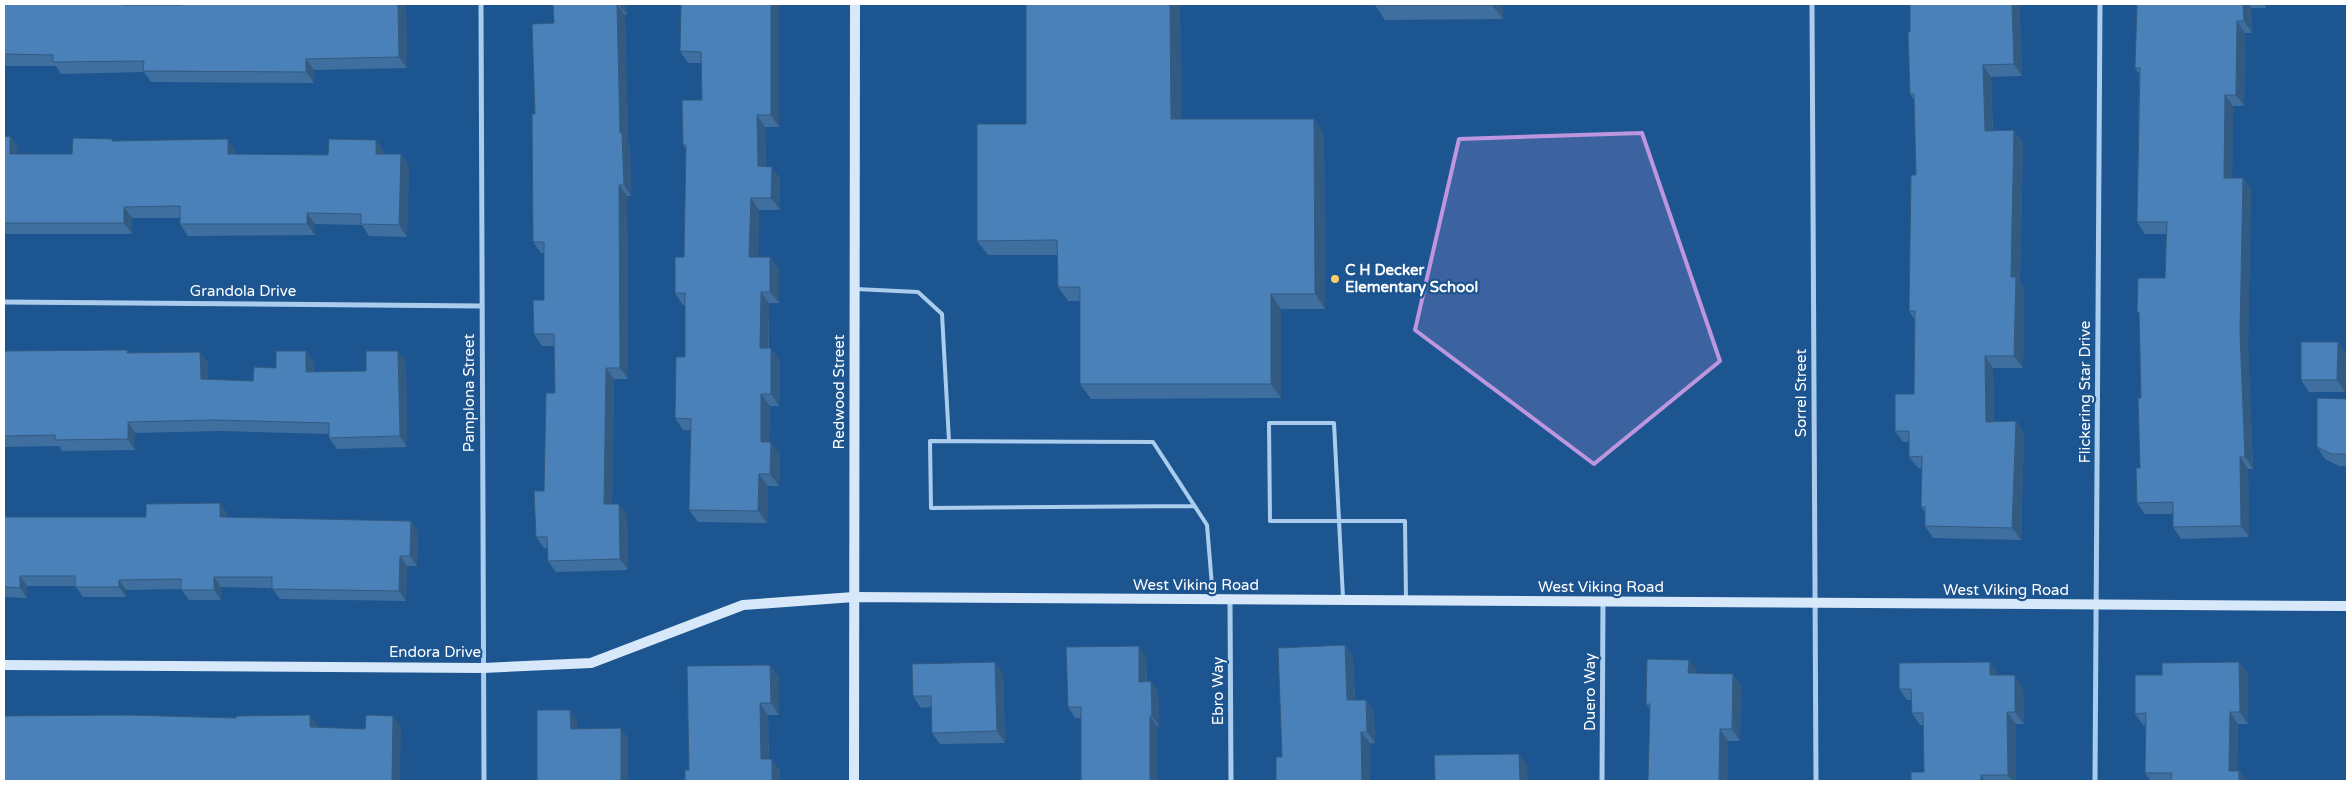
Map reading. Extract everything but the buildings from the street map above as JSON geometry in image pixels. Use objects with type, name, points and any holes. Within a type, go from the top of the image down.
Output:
[{"type":"street","name":"Pamplona Street","points":[[481,4],[484,781]]},
{"type":"street","name":"Redwood Street","points":[[854,781],[855,4]]},
{"type":"street","name":"Sorrel Street","points":[[1812,4],[1816,781]]},
{"type":"street","name":"Flickering Star Drive","points":[[2095,781],[2100,4]]},
{"type":"street","name":"Grandola Drive","points":[[4,302],[481,306]]},
{"type":"street","name":"West Viking Road","points":[[854,597],[2347,606]]},
{"type":"street","name":"Endora Drive","points":[[4,665],[483,668],[591,663],[744,605],[854,597]]},
{"type":"street","name":"Ebro Way","points":[[1230,600],[1231,781]]},
{"type":"street","name":"Duero Way","points":[[1602,781],[1603,602]]},
{"type":"lane","points":[[855,290],[918,292],[942,314],[949,441]]},
{"type":"lane","points":[[1343,600],[1339,520],[1334,423],[1269,423],[1270,521],[1339,520],[1405,521],[1406,601]]},
{"type":"lane","points":[[1194,506],[931,508],[930,441],[1153,442],[1207,525],[1213,600]]},
{"type":"highlighted area","points":[[1642,133],[1720,361],[1594,464],[1415,330],[1459,139]]},
{"type":"place","name":"C H Decker Elementary School","points":[[1335,279]]}]
